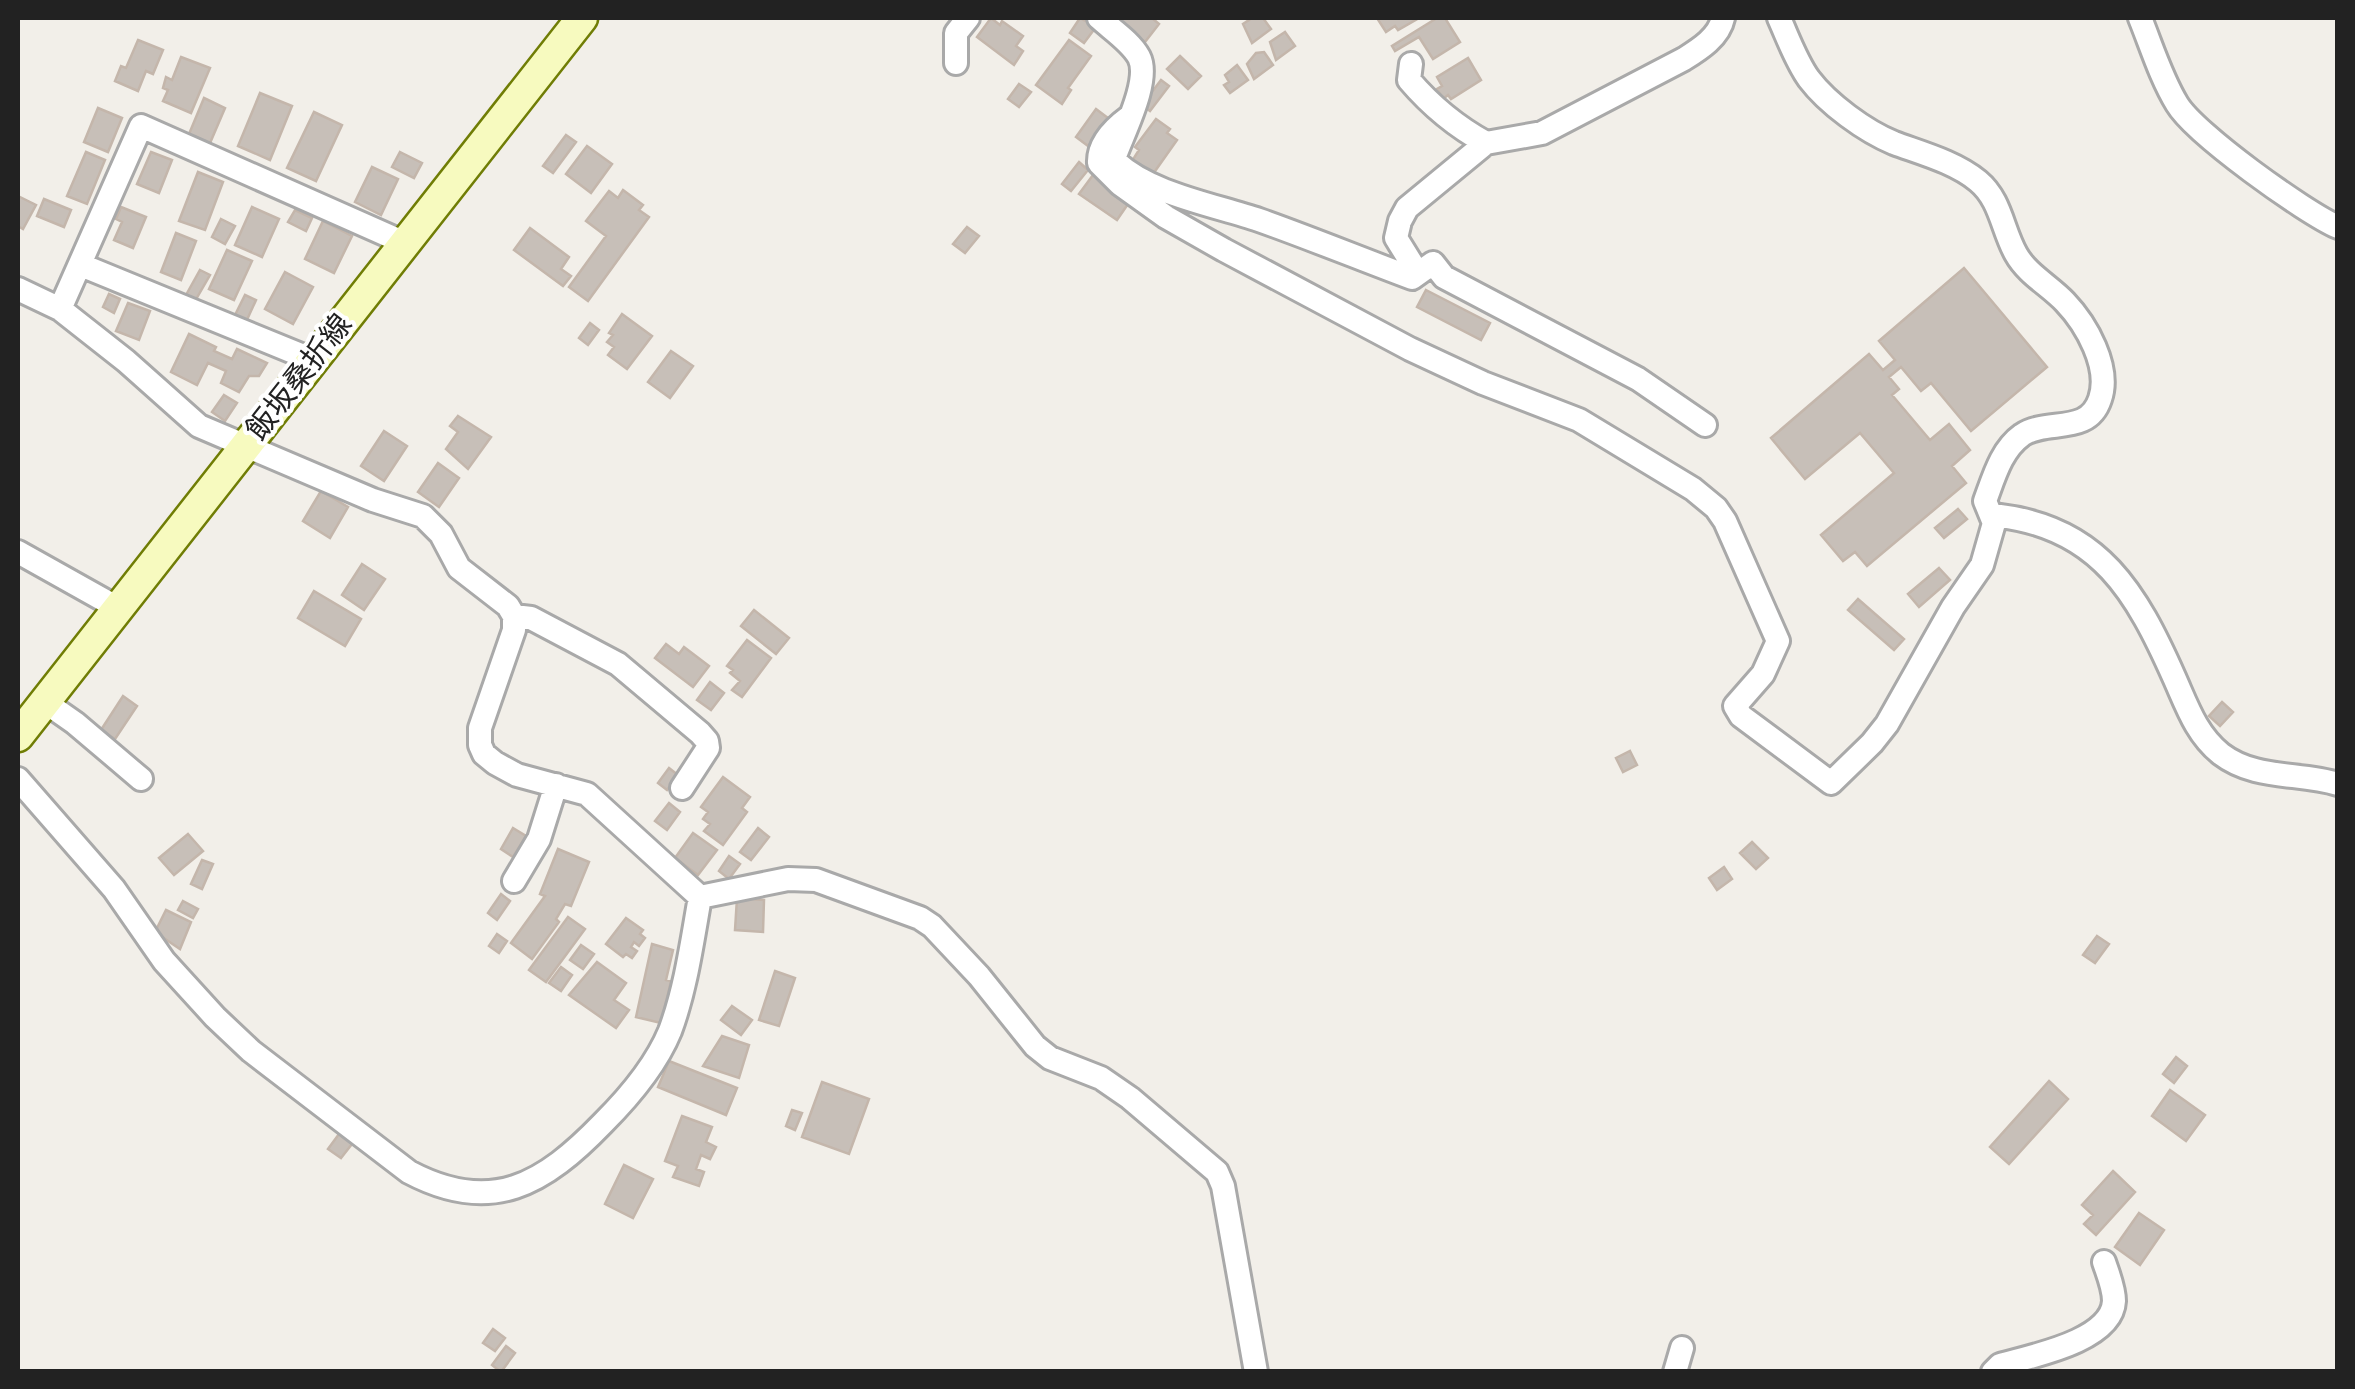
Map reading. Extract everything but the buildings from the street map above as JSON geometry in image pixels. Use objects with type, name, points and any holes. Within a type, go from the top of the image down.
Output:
[{"type":"main road","name":"飯坂桑折線","points":[[18,736],[582,18]]},
{"type":"street","points":[[956,62],[956,33],[968,18]]},
{"type":"street","points":[[1099,18],[1134,50],[1141,62],[1142,77],[1116,162],[1135,177],[1412,278],[1433,263],[1444,277],[1638,380],[1705,425]]},
{"type":"street","points":[[1417,272],[1396,238],[1407,208],[1486,143],[1542,133],[1684,59],[1706,45],[1723,18]]},
{"type":"street","points":[[1779,18],[1803,69],[1826,96],[1874,132],[1976,180],[1996,201],[2017,257],[2065,302],[2095,350],[2102,388],[2095,409],[2080,422],[2033,428],[2014,442],[1997,470],[1986,500],[1994,523]]},
{"type":"street","points":[[2140,18],[2178,106],[2216,142],[2314,216],[2338,227]]},
{"type":"street","points":[[1411,64],[1409,80],[1431,105],[1455,126],[1486,143]]},
{"type":"street","points":[[1129,117],[1114,128],[1102,147],[1099,163],[1120,184],[1166,217],[1410,349],[1483,383],[1579,420],[1693,489],[1716,508],[1745,561],[1778,641],[1763,674],[1735,706],[1742,716],[1831,783],[1872,744],[1904,696],[1982,565],[1994,523],[2000,516],[2037,524],[2084,545],[2108,562],[2147,618],[2193,722],[2220,753],[2245,769],[2338,784]]},
{"type":"street","points":[[60,309],[141,126],[404,243]]},
{"type":"street","points":[[81,265],[313,360]]},
{"type":"street","points":[[18,289],[60,309],[200,426],[373,500],[424,516],[441,534],[459,568],[508,606],[514,616],[514,630],[480,728],[484,754],[517,776],[587,794],[700,897]]},
{"type":"street","points":[[18,552],[118,608]]},
{"type":"street","points":[[514,616],[531,618],[618,664],[700,733],[708,748],[682,788]]},
{"type":"street","points":[[45,702],[142,779]]},
{"type":"street","points":[[18,778],[114,889],[164,961],[215,1017],[251,1051],[409,1172],[437,1187],[467,1192],[527,1184],[565,1162],[627,1099],[668,1034],[685,984],[700,897]]},
{"type":"street","points":[[514,881],[539,839],[556,785]]},
{"type":"street","points":[[700,897],[788,878],[816,880],[864,895],[932,926],[1034,1046],[1050,1058],[1116,1088],[1217,1172],[1223,1186],[1256,1372]]},
{"type":"street","points":[[1993,1372],[2000,1365],[2093,1333],[2108,1319],[2114,1304],[2104,1262]]},
{"type":"street","points":[[1675,1372],[1682,1348]]}]
